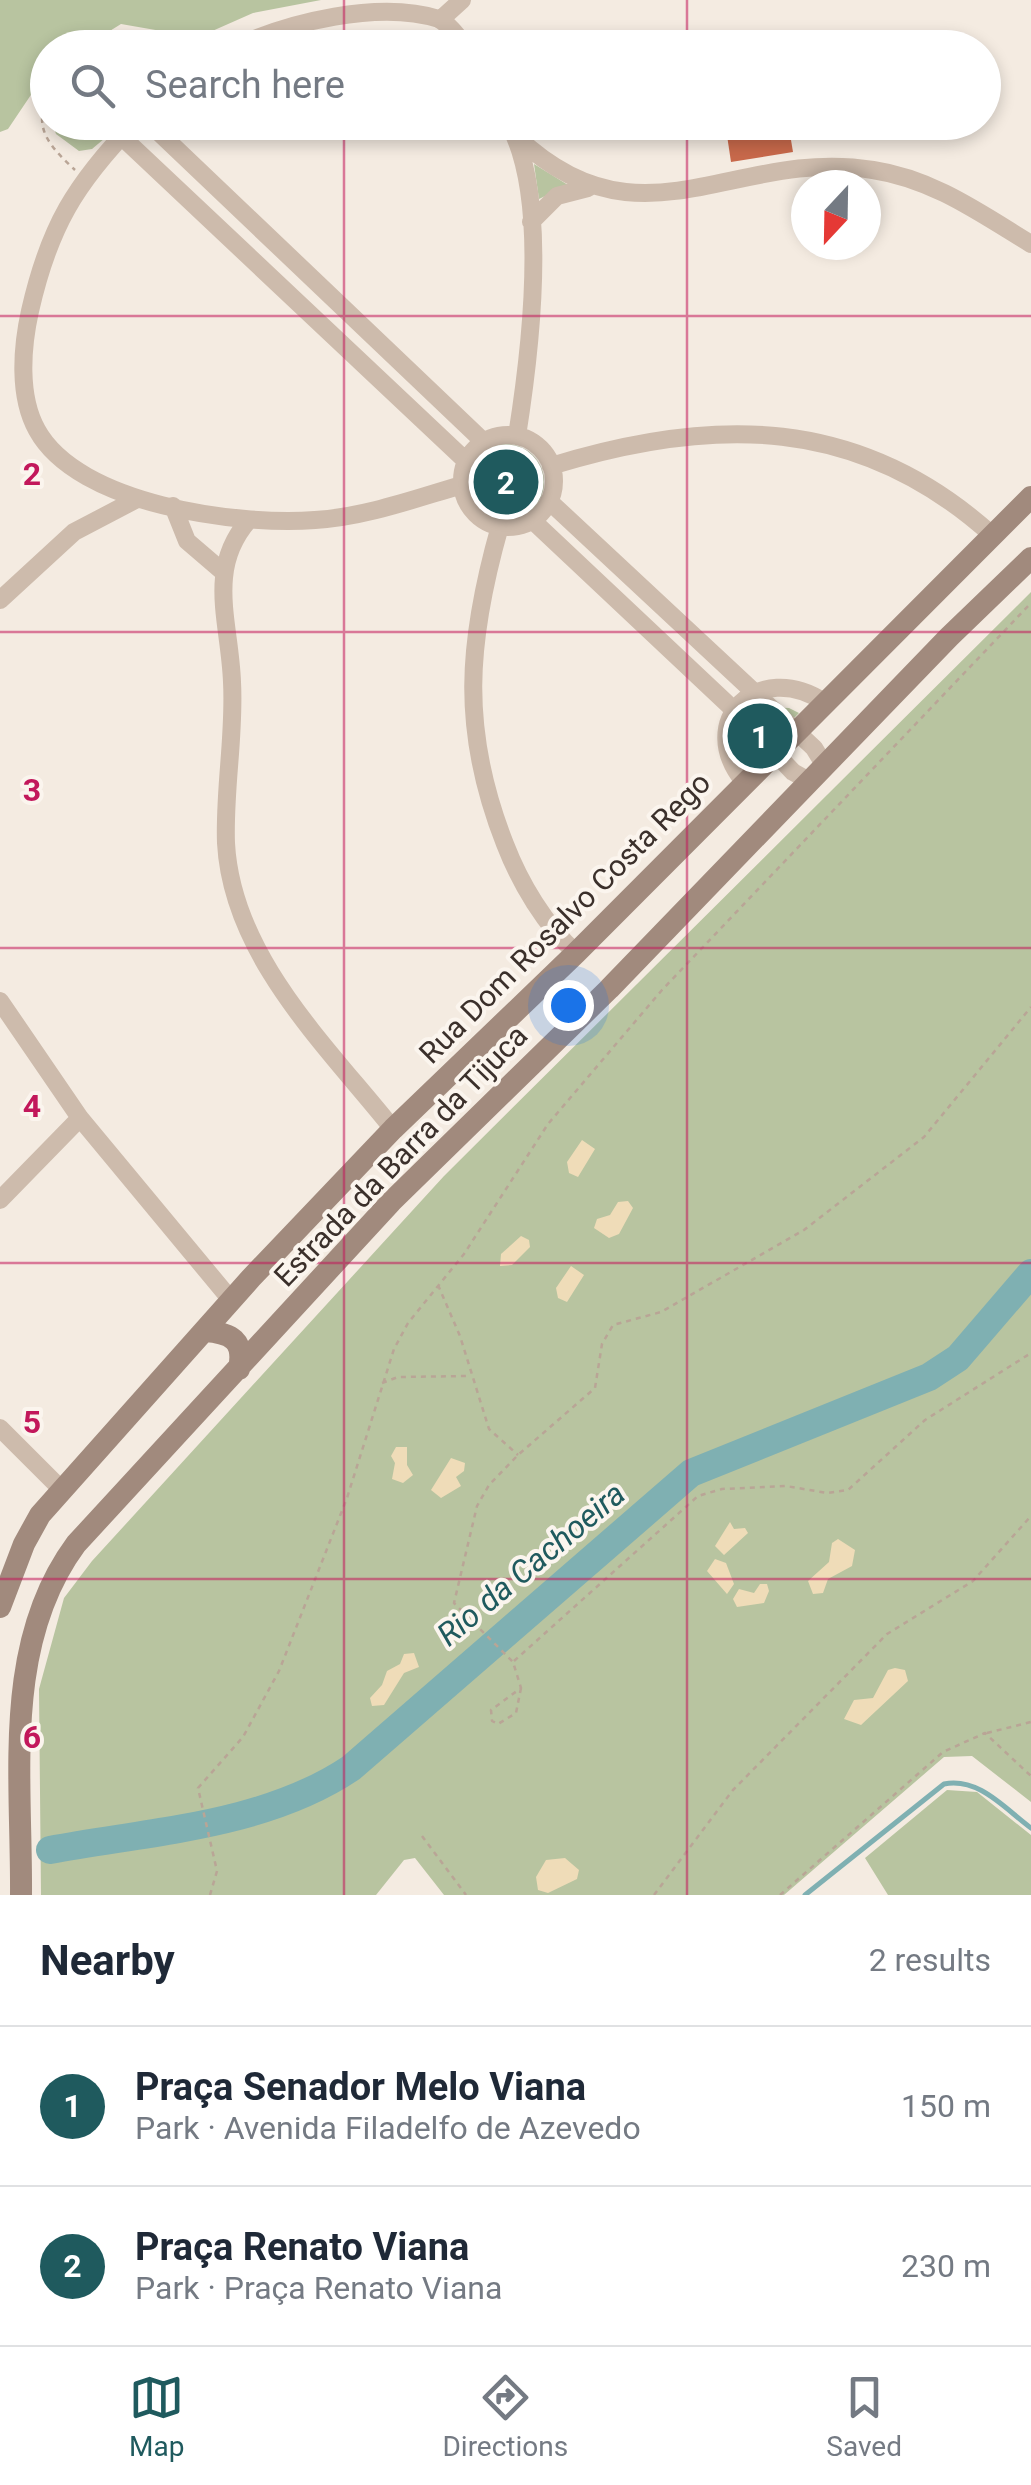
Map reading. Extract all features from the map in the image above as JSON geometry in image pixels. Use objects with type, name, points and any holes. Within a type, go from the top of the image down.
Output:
[{"type":"main road","name":"Rua Dom Rosalvo Costa Rego","points":[[231,1300],[392,1129],[576,952],[1031,497]]},
{"type":"main road","name":"Estrada da Barra da Tijuca","points":[[21,1895],[23,1677],[45,1592],[76,1544],[391,1202],[608,990],[1031,558]]},
{"type":"main road","points":[[0,1608],[24,1544],[61,1489],[231,1300]]},
{"type":"main road","points":[[205,1330],[236,1339],[242,1353],[239,1369]]},
{"type":"street","points":[[440,20],[462,0]]},
{"type":"street","points":[[278,30],[369,7],[403,10],[440,20],[450,30]]},
{"type":"street","points":[[118,140],[83,178],[62,214],[34,293],[24,354],[26,395],[37,430],[60,456],[137,500],[248,521],[316,520],[462,485]]},
{"type":"street","points":[[139,140],[466,461]]},
{"type":"street","points":[[167,140],[484,442]]},
{"type":"street","points":[[514,140],[532,222],[533,308],[516,436]]},
{"type":"street","points":[[522,140],[541,160],[589,188]]},
{"type":"street","points":[[532,222],[557,196],[589,188],[639,194],[822,167],[871,169],[930,183],[1031,244]]},
{"type":"street","points":[[551,466],[614,447],[671,436],[727,431],[815,441],[904,471],[953,500],[992,534]]},
{"type":"street","points":[[516,436],[538,447],[551,466],[549,501],[532,520],[500,526],[477,515],[462,485],[466,461],[484,442],[516,436]]},
{"type":"street","points":[[0,600],[74,532],[137,500]]},
{"type":"street","points":[[549,501],[796,731],[818,774]]},
{"type":"street","points":[[173,506],[187,541],[222,571]]},
{"type":"street","points":[[532,520],[734,710],[793,772],[818,774]]},
{"type":"street","points":[[248,521],[233,538],[222,571],[232,682],[226,845],[234,890],[267,969],[392,1129]]},
{"type":"street","points":[[500,526],[472,650],[473,733],[480,771],[515,871],[562,940],[576,952]]},
{"type":"street","points":[[745,783],[726,748],[734,710],[754,692],[783,685],[798,687],[824,702]]},
{"type":"street","points":[[0,1001],[80,1118],[231,1300]]},
{"type":"street","points":[[0,1200],[80,1118]]},
{"type":"street","points":[[0,1428],[61,1489]]},
{"type":"path","points":[[48,140],[83,178]]},
{"type":"path","points":[[210,1895],[217,1879],[199,1800],[200,1782],[243,1738],[279,1671],[347,1498],[381,1384],[408,1323],[464,1254],[548,1124],[662,990],[1031,603]]},
{"type":"path","points":[[521,1688],[492,1710],[492,1721],[498,1724],[516,1714],[521,1688],[513,1662],[454,1602],[476,1506],[489,1484],[595,1388],[602,1344],[613,1325],[662,1312],[804,1230],[924,1137],[1031,1007]]},
{"type":"path","points":[[438,1284],[460,1336],[469,1376],[489,1429],[518,1455]]},
{"type":"path","points":[[513,1662],[698,1496],[722,1489],[786,1486],[827,1493],[848,1490],[924,1420],[1031,1353]]},
{"type":"path","points":[[381,1384],[398,1377],[469,1376]]},
{"type":"path","points":[[654,1895],[733,1790],[823,1698],[906,1619],[973,1581],[1031,1516]]},
{"type":"path","points":[[780,1895],[944,1752],[986,1733],[1031,1722]]},
{"type":"path","points":[[986,1733],[1030,1772]]},
{"type":"path","points":[[422,1836],[466,1895]]},
{"type":"green space","points":[[0,0],[321,0],[253,13],[215,30],[156,30],[121,24],[111,30],[30,30],[30,96],[8,129],[0,132]]},
{"type":"green space","points":[[64,140],[103,140],[92,149],[79,151]]},
{"type":"green space","points":[[534,164],[568,185],[539,199]]},
{"type":"green space","points":[[506,444],[533,455],[544,482],[533,509],[506,520],[479,509],[468,482],[479,455]]},
{"type":"green space","points":[[1031,592],[1031,1802],[972,1756],[944,1757],[784,1895],[444,1895],[415,1858],[404,1860],[376,1895],[41,1895],[39,1689],[64,1598],[92,1561],[444,1176]]},
{"type":"green space","points":[[767,707],[789,708],[799,713],[751,762],[745,752],[744,730]]},
{"type":"green space","points":[[947,1790],[977,1792],[1031,1835],[1031,1895],[888,1895],[865,1858]]},
{"type":"sand","points":[[582,1140],[595,1149],[578,1177],[569,1173],[567,1162]]},
{"type":"sand","points":[[628,1201],[633,1208],[619,1234],[609,1238],[594,1228],[597,1219],[610,1215],[618,1202]]},
{"type":"sand","points":[[521,1236],[529,1240],[530,1247],[512,1265],[500,1266],[501,1254]]},
{"type":"sand","points":[[571,1266],[584,1275],[567,1302],[558,1298],[556,1288]]},
{"type":"sand","points":[[396,1447],[407,1447],[407,1465],[413,1475],[403,1483],[392,1479],[395,1463],[391,1456]]},
{"type":"sand","points":[[451,1458],[465,1463],[464,1471],[456,1477],[461,1486],[441,1498],[431,1490]]},
{"type":"sand","points":[[730,1522],[734,1529],[745,1528],[748,1533],[724,1555],[715,1546]]},
{"type":"sand","points":[[838,1539],[855,1550],[852,1566],[828,1579],[823,1593],[813,1594],[808,1581],[829,1562],[832,1543]]},
{"type":"sand","points":[[715,1559],[726,1563],[734,1584],[727,1594],[707,1571]]},
{"type":"sand","points":[[760,1584],[767,1584],[769,1591],[764,1603],[737,1607],[733,1599],[739,1589],[754,1593]]},
{"type":"sand","points":[[414,1653],[419,1667],[404,1673],[384,1705],[372,1706],[370,1698],[382,1685],[387,1671],[400,1664],[404,1654]]},
{"type":"sand","points":[[888,1670],[905,1670],[908,1681],[861,1725],[844,1719],[854,1700],[873,1698]]},
{"type":"sand","points":[[565,1858],[579,1870],[577,1879],[548,1893],[538,1890],[536,1877],[546,1860]]},
{"type":"building","points":[[728,140],[791,140],[793,152],[731,162]]},
{"type":"waterway","name":"Rio da Cachoeira","points":[[50,1850],[245,1814],[282,1803],[351,1768],[691,1473],[929,1377],[958,1358],[1031,1273]]},
{"type":"waterway","points":[[805,1895],[944,1784],[957,1783],[980,1790],[1031,1828]]},
{"type":"place","name":"Praça Renato Viana","points":[[506,482]]},
{"type":"place","name":"Praça Senador Melo Viana","points":[[760,736]]}]
